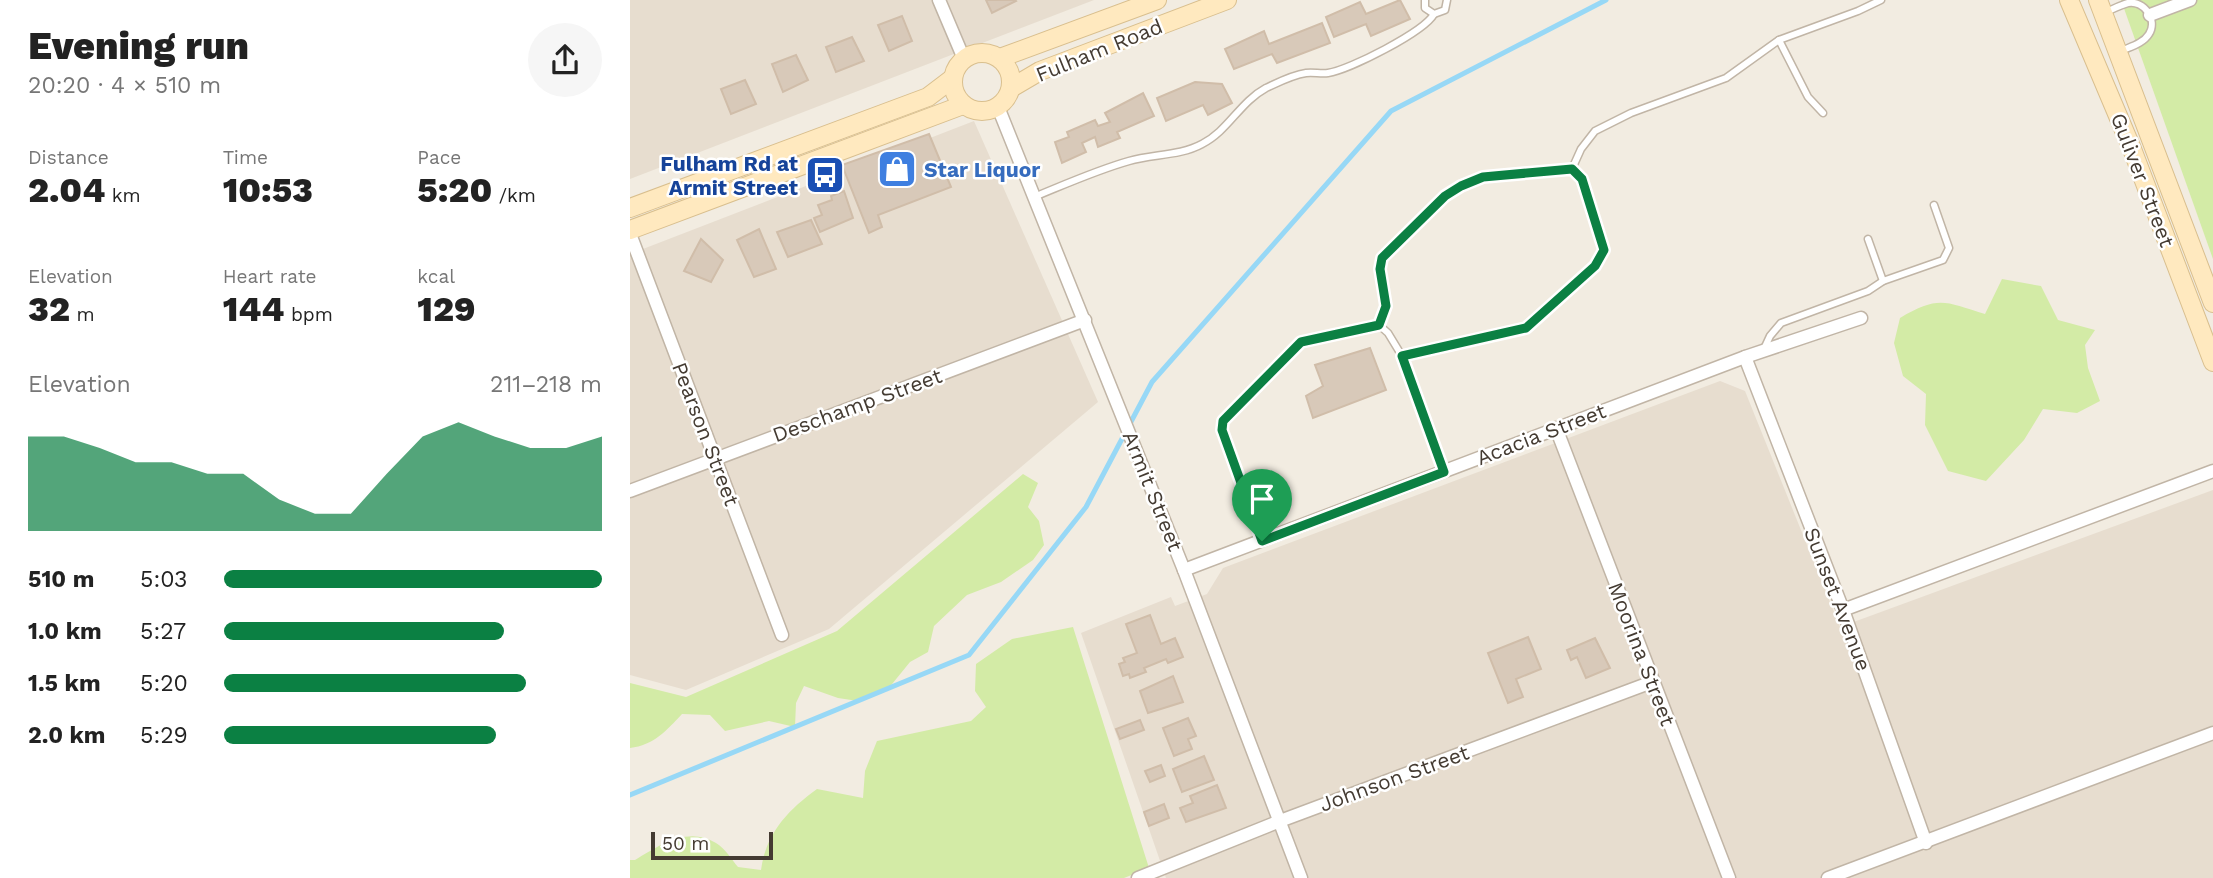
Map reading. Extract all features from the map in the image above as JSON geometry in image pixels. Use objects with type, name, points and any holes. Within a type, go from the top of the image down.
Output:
[{"type":"street","points":[[939,0],[964,59]]},
{"type":"street","name":"Fulham Road","points":[[1000,58],[1157,0]]},
{"type":"street","name":"Fulham Road","points":[[1011,88],[1040,71],[1227,0]]},
{"type":"street","name":"Guliver Street","points":[[2070,0],[2132,149],[2213,362]]},
{"type":"street","points":[[2150,15],[2190,0]]},
{"type":"street","name":"Guliver Street","points":[[2100,7],[2213,303]]},
{"type":"street","points":[[978,53],[988,53],[1000,58],[1007,66],[1011,76],[1011,88],[998,107],[978,111],[963,105],[957,97],[953,78],[964,59],[978,53]]},
{"type":"street","points":[[630,208],[928,97],[953,78]]},
{"type":"street","points":[[630,232],[963,105]]},
{"type":"street","name":"Armit Street","points":[[998,107],[1184,570],[1301,878]]},
{"type":"street","name":"Pearson Street","points":[[630,232],[782,635]]},
{"type":"street","name":"Acacia Street","points":[[1184,570],[1556,428],[1860,318]]},
{"type":"street","name":"Deschamp Street","points":[[630,491],[1085,320]]},
{"type":"street","name":"Sunset Avenue","points":[[1745,358],[1843,610],[1926,843]]},
{"type":"street","name":"Moorina Street","points":[[1556,428],[1730,878]]},
{"type":"street","points":[[1843,610],[2213,471]]},
{"type":"street","name":"Johnson Street","points":[[1138,878],[1280,821],[1652,682]]},
{"type":"street","points":[[1828,878],[2213,733]]},
{"type":"lane","points":[[1425,0],[1425,8],[1434,14]]},
{"type":"lane","points":[[1034,197],[1130,161],[1181,152],[1201,145],[1219,134],[1243,106],[1262,91],[1306,73],[1329,73],[1391,46],[1430,22],[1434,14],[1445,10],[1447,0]]},
{"type":"lane","points":[[1572,169],[1581,149],[1595,131],[1631,113],[1726,78],[1779,40],[1881,0]]},
{"type":"lane","points":[[2100,7],[2134,3],[2150,15],[2152,25],[2149,34],[2140,42],[2118,52]]},
{"type":"lane","points":[[1779,40],[1808,97],[1823,113]]},
{"type":"lane","points":[[1379,325],[1386,306],[1380,269],[1382,258],[1445,196],[1483,177],[1572,169]]},
{"type":"lane","points":[[1402,356],[1526,328],[1595,266],[1604,250],[1582,179],[1572,169]]},
{"type":"lane","points":[[1763,351],[1770,336],[1781,323],[1868,291],[1883,281],[1943,260],[1949,248],[1934,205]]},
{"type":"lane","points":[[1868,239],[1883,281]]},
{"type":"lane","points":[[1379,325],[1388,333],[1402,356],[1444,472]]},
{"type":"lane","points":[[1262,541],[1222,430],[1223,421],[1301,342],[1379,325]]},
{"type":"shaded area","points":[[630,0],[1094,0],[630,179]]},
{"type":"shaded area","points":[[974,121],[1098,402],[829,629],[686,690],[630,675],[630,254]]},
{"type":"shaded area","points":[[1720,381],[1745,391],[1840,627],[2213,490],[2213,878],[1166,878],[1081,633],[1171,597],[1175,606],[1207,594],[1223,568]]},
{"type":"green space","points":[[2121,0],[2213,0],[2213,259]]},
{"type":"green space","points":[[2002,279],[2041,286],[2058,320],[2095,330],[2085,345],[2088,368],[2100,401],[2077,413],[2043,409],[2024,440],[1986,481],[1948,471],[1925,425],[1926,394],[1903,376],[1894,343],[1900,318],[1933,303],[1951,304],[1985,314]]},
{"type":"green space","points":[[1023,474],[1038,483],[1028,507],[1039,521],[1044,545],[1033,560],[1001,582],[967,595],[934,626],[928,652],[910,662],[888,689],[858,701],[838,698],[804,686],[796,703],[795,727],[769,721],[725,731],[710,715],[682,714],[653,740],[630,748],[630,683],[686,697],[837,631]]},
{"type":"green space","points":[[1073,627],[1149,868],[1124,878],[630,878],[630,860],[674,840],[695,836],[716,843],[738,867],[761,870],[768,845],[780,823],[817,789],[863,798],[865,771],[877,741],[971,721],[986,707],[975,691],[976,664],[1012,639]]},
{"type":"building","points":[[986,0],[1015,0],[1016,1],[992,13]]},
{"type":"building","points":[[1400,0],[1410,19],[1371,36],[1366,24],[1334,37],[1326,17],[1360,2],[1366,14]]},
{"type":"building","points":[[902,16],[912,41],[889,51],[878,25]]},
{"type":"building","points":[[1322,23],[1330,43],[1277,63],[1272,54],[1234,69],[1225,49],[1264,31],[1269,44]]},
{"type":"building","points":[[852,37],[864,61],[836,72],[826,47]]},
{"type":"building","points":[[796,55],[808,80],[783,92],[772,64]]},
{"type":"building","points":[[745,80],[756,104],[731,114],[721,89]]},
{"type":"building","points":[[1195,82],[1222,84],[1232,103],[1208,115],[1203,105],[1166,121],[1157,98]]},
{"type":"building","points":[[1143,93],[1154,116],[1117,132],[1120,138],[1098,147],[1095,137],[1082,143],[1086,152],[1062,163],[1055,142],[1069,137],[1067,132],[1095,120],[1098,126],[1110,122],[1105,113]]},
{"type":"building","points":[[929,134],[951,187],[878,215],[882,227],[869,233],[842,165]]},
{"type":"building","points":[[844,191],[853,218],[820,232],[814,218],[822,215],[818,205],[832,200],[831,196]]},
{"type":"building","points":[[811,220],[822,244],[788,257],[777,232]]},
{"type":"building","points":[[759,229],[776,269],[754,277],[737,240]]},
{"type":"building","points":[[701,239],[723,260],[711,282],[684,271]]},
{"type":"building","points":[[1370,348],[1386,390],[1313,418],[1306,396],[1323,386],[1315,365]]},
{"type":"building","points":[[1150,615],[1161,644],[1175,638],[1183,657],[1168,663],[1166,659],[1144,668],[1146,672],[1130,678],[1129,674],[1123,676],[1119,664],[1125,662],[1123,658],[1137,653],[1126,624]]},
{"type":"building","points":[[1528,637],[1541,669],[1516,679],[1523,697],[1508,703],[1488,653]]},
{"type":"building","points":[[1595,638],[1610,668],[1586,678],[1577,657],[1571,660],[1567,650]]},
{"type":"building","points":[[1173,676],[1183,702],[1148,713],[1140,691]]},
{"type":"building","points":[[1188,718],[1196,736],[1188,739],[1192,749],[1174,756],[1163,728]]},
{"type":"building","points":[[1140,720],[1144,730],[1120,739],[1116,729]]},
{"type":"building","points":[[1204,756],[1214,780],[1182,792],[1173,769]]},
{"type":"building","points":[[1161,765],[1165,776],[1150,782],[1145,771]]},
{"type":"building","points":[[1217,785],[1226,808],[1186,822],[1180,808],[1193,803],[1190,796]]},
{"type":"building","points":[[1164,804],[1169,818],[1149,826],[1144,812]]},
{"type":"waterway","points":[[630,795],[969,655],[1086,507],[1152,382],[1391,111],[1606,0]]},
{"type":"place","name":"Star Liquor","points":[[897,169]]},
{"type":"place","name":"Fulham Rd at Armit Street","points":[[825,175]]},
{"type":"route","points":[[1572,169],[1582,179],[1604,250],[1595,266],[1526,328],[1402,356],[1444,472],[1262,541],[1222,430],[1223,421],[1301,342],[1379,325],[1386,306],[1380,269],[1382,258],[1445,196],[1483,177],[1572,169]]}]
